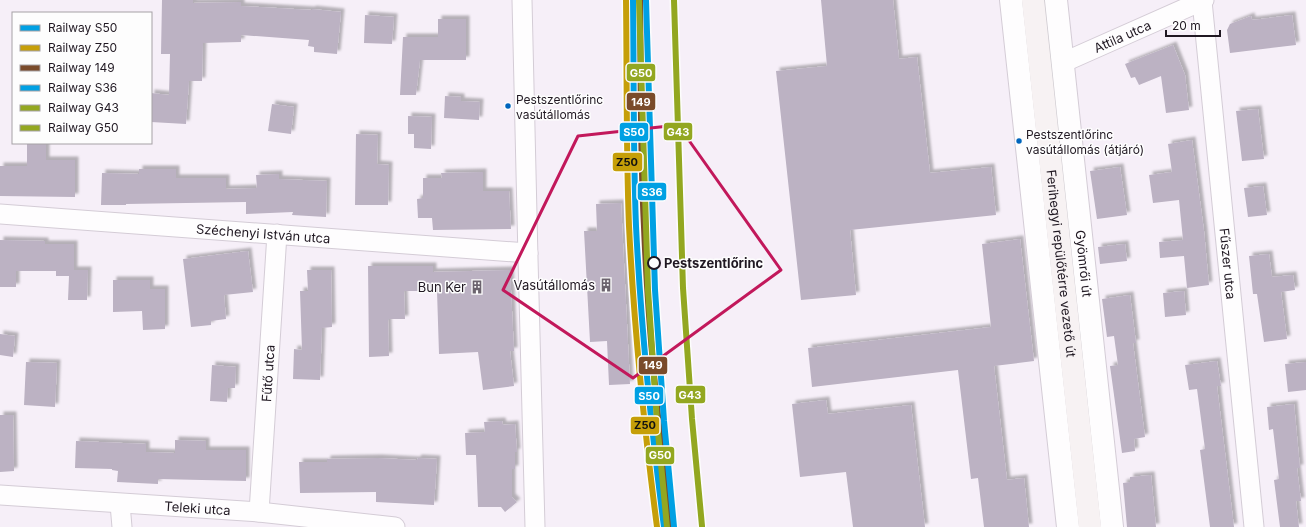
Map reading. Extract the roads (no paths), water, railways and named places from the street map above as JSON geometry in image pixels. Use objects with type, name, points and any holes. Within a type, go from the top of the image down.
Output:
[{"type":"main road","name":"Ferihegyi repülőtérre vezető út","points":[[1034,0],[1090,527]]},
{"type":"street","points":[[522,0],[526,111],[530,396],[535,527]]},
{"type":"street","points":[[1012,0],[1068,527]]},
{"type":"street","name":"Gyömrői út","points":[[1056,0],[1112,527]]},
{"type":"street","name":"Attila utca","points":[[1062,63],[1203,0]]},
{"type":"street","name":"Fűszer utca","points":[[1203,0],[1254,527]]},
{"type":"street","name":"Széchenyi István utca","points":[[0,214],[528,253]]},
{"type":"street","name":"Fűtő utca","points":[[259,512],[277,234]]},
{"type":"street","name":"Teleki utca","points":[[0,495],[259,512],[384,527]]},
{"type":"street","points":[[120,504],[122,527]]},
{"type":"railway","points":[[673,0],[681,262]]},
{"type":"rail line","name":"Z50","points":[[626,0],[627,170],[631,264],[640,377],[657,527]]},
{"type":"rail line","name":"S50","points":[[633,0],[634,170],[638,264],[647,377],[664,527]]},
{"type":"rail line","name":"149","points":[[640,0],[642,171],[648,302],[654,377],[671,526]]},
{"type":"rail line","name":"S36","points":[[646,0],[655,290],[664,421],[674,527]]},
{"type":"rail line","name":"G43","points":[[674,0],[683,288],[692,419],[702,526]]},
{"type":"rail line","name":"G50","points":[[639,1],[648,290],[657,422],[667,527]]},
{"type":"place","name":"Pestszentlőrinc vasútállomás","points":[[508,106]]},
{"type":"place","name":"Pestszentlőrinc vasútállomás (átjáró)","points":[[1019,141]]},
{"type":"place","name":"Pestszentlőrinc","points":[[654,263]]},
{"type":"place","name":"Vasútállomás","points":[[606,285]]},
{"type":"place","name":"Bun Ker","points":[[477,287]]}]
